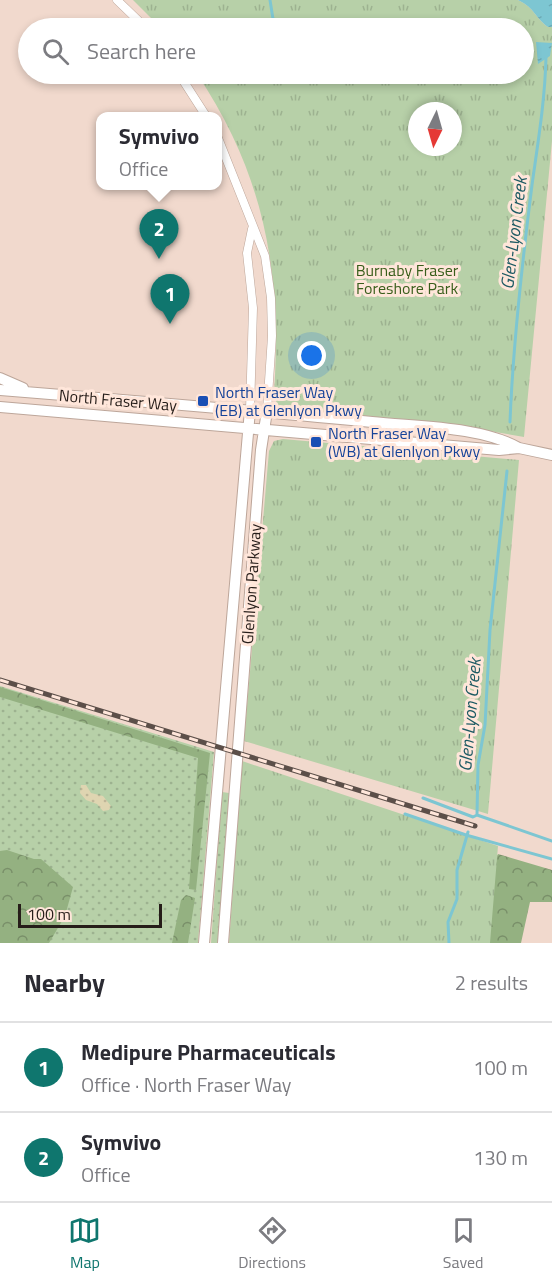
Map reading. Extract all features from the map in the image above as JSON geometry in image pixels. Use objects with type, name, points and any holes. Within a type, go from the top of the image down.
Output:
[{"type":"street","points":[[117,0],[136,18]]},
{"type":"street","points":[[185,84],[203,112]]},
{"type":"street","name":"Glenlyon Parkway","points":[[222,146],[252,229],[265,256],[271,298],[272,336],[224,943]]},
{"type":"street","name":"Glenlyon Parkway","points":[[204,943],[250,410],[253,308],[247,253],[252,229]]},
{"type":"street","points":[[0,378],[38,393]]},
{"type":"street","name":"North Fraser Way","points":[[0,390],[267,411],[486,435],[501,438],[519,448],[552,455]]},
{"type":"street","name":"North Fraser Way","points":[[0,407],[499,450],[519,448]]},
{"type":"green space","name":"Burnaby Fraser Foreshore Park","points":[[133,0],[518,0],[548,27],[552,27],[552,141],[524,437],[449,424],[285,409],[277,404],[274,394],[275,308],[264,227],[253,188],[222,112],[203,84],[534,84],[534,18],[151,18]]},
{"type":"green space","points":[[283,439],[519,460],[488,814],[244,741],[269,451],[274,441]]},
{"type":"green space","points":[[0,686],[214,752],[198,943],[0,943]]},
{"type":"green space","points":[[0,687],[210,753],[196,890],[189,889],[198,758],[0,697]]},
{"type":"green space","points":[[242,761],[498,846],[490,943],[229,943]]},
{"type":"green space","points":[[222,792],[229,793],[218,943],[211,943]]},
{"type":"green space","points":[[7,850],[41,859],[73,887],[65,916],[49,943],[0,943],[0,851]]},
{"type":"green space","points":[[498,854],[552,870],[552,902],[530,902],[521,943],[474,943],[491,867]]},
{"type":"green space","points":[[186,895],[195,898],[188,943],[172,943],[181,900]]},
{"type":"sand","points":[[81,785],[86,785],[91,793],[103,796],[111,806],[109,810],[103,811],[97,804],[86,800],[80,793]]},
{"type":"water","points":[[518,0],[552,0],[552,27],[548,27]]},
{"type":"water","points":[[536,42],[552,43],[550,56],[538,64]]},
{"type":"waterway","points":[[270,0],[273,18]]},
{"type":"waterway","name":"Glen-Lyon Creek","points":[[510,422],[518,304],[543,105],[546,57]]},
{"type":"waterway","name":"Glen-Lyon Creek","points":[[423,798],[473,817],[477,815],[478,765],[485,725],[490,630],[507,471]]},
{"type":"waterway","points":[[405,814],[466,835],[552,859]]},
{"type":"waterway","points":[[477,815],[552,841]]},
{"type":"waterway","name":"Glen-Lyon Creek","points":[[449,943],[448,922],[457,899],[457,870],[468,832]]},
{"type":"railway","points":[[0,680],[475,826]]},
{"type":"place","name":"Symvivo","points":[[159,259]]},
{"type":"place","name":"Medipure Pharmaceuticals","points":[[170,324]]},
{"type":"place","name":"North Fraser Way (EB) at Glenlyon Pkwy","points":[[203,401]]},
{"type":"place","name":"North Fraser Way (WB) at Glenlyon Pkwy","points":[[316,442]]}]
